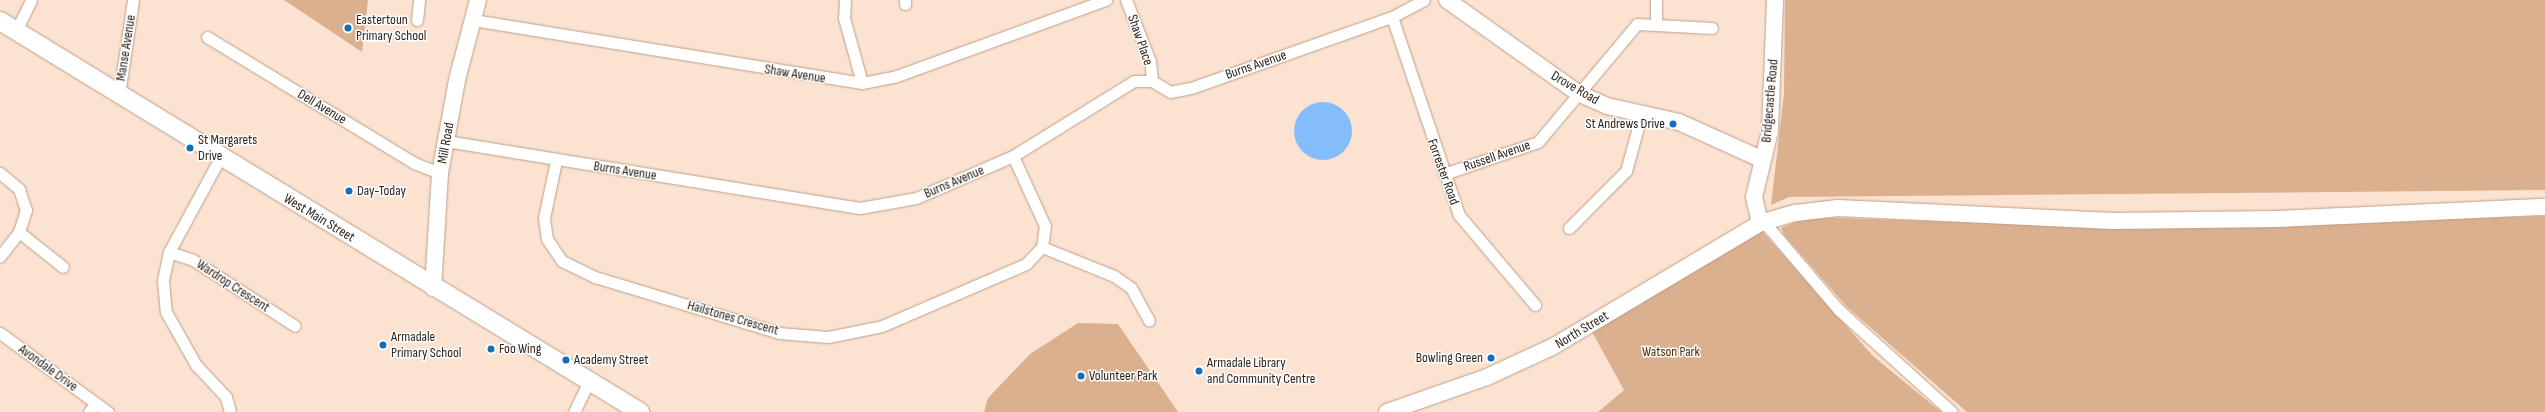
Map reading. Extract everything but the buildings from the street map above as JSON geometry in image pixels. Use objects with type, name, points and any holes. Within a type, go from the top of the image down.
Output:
[{"type":"main road","name":"Mill Road","points":[[433,288],[440,173],[457,80],[478,0]]},
{"type":"main road","name":"Drove Road","points":[[1447,0],[1578,93],[1607,106],[1680,122],[1763,160]]},
{"type":"main road","name":"Bridgecastle Road","points":[[1762,222],[1754,198],[1763,160],[1774,84],[1775,0]]},
{"type":"main road","name":"West Main Street","points":[[0,21],[220,158],[640,412]]},
{"type":"main road","name":"North Street","points":[[1387,412],[1486,376],[1554,346],[1762,222],[1796,212],[1838,208],[2113,221],[2277,219],[2545,207]]},
{"type":"street","points":[[16,30],[31,0]]},
{"type":"street","name":"Manse Avenue","points":[[119,95],[133,0]]},
{"type":"street","points":[[417,20],[419,0]]},
{"type":"street","points":[[845,0],[844,18],[862,83]]},
{"type":"street","name":"Shaw Avenue","points":[[473,20],[862,83],[894,77],[1082,4],[1106,0]]},
{"type":"street","name":"Shaw Place","points":[[1126,0],[1150,61],[1152,81]]},
{"type":"street","name":"Burns Avenue","points":[[446,141],[556,161],[860,208],[916,198],[1013,156],[1134,81],[1152,81],[1170,92],[1191,88],[1392,17],[1424,0]]},
{"type":"street","points":[[1656,0],[1656,24]]},
{"type":"street","name":"Forrester Road","points":[[1392,17],[1459,215],[1536,305]]},
{"type":"street","name":"Russell Avenue","points":[[1444,174],[1538,142],[1552,129],[1578,93],[1637,24],[1712,28]]},
{"type":"street","name":"Dell Avenue","points":[[207,37],[414,163],[440,173]]},
{"type":"street","points":[[1569,228],[1626,171],[1642,113]]},
{"type":"street","points":[[1013,156],[1045,226],[1042,247],[1114,276],[1131,288],[1149,320]]},
{"type":"street","points":[[220,158],[169,252],[163,280],[166,312],[196,365],[226,397],[230,412]]},
{"type":"street","name":"Hailstones Crescent","points":[[556,161],[544,218],[547,239],[562,261],[595,277],[779,333],[828,337],[882,326],[1026,264],[1042,247]]},
{"type":"street","points":[[0,173],[11,180],[24,199],[26,210],[19,232],[0,256]]},
{"type":"street","points":[[1762,222],[1838,310],[1952,412]]},
{"type":"street","points":[[19,232],[64,267]]},
{"type":"street","name":"Wardrop Crescent","points":[[169,252],[193,260],[295,326]]},
{"type":"street","name":"Avondale Drive","points":[[0,333],[93,408],[108,412]]},
{"type":"street","points":[[574,412],[589,380]]},
{"type":"green space","name":"Eastertoun Primary School","points":[[284,0],[368,0],[362,52]]},
{"type":"green space","points":[[1785,0],[2545,0],[2545,190],[1789,197],[1771,205],[1784,94]]},
{"type":"green space","points":[[2545,216],[2545,412],[1967,412],[1847,307],[1784,235],[1781,228],[1808,217],[2140,228]]},
{"type":"green space","name":"Watson Park","points":[[1762,231],[1873,356],[1941,412],[1598,412],[1624,390],[1591,330]]},
{"type":"green space","name":"Volunteer Park","points":[[1078,323],[1118,324],[1178,412],[984,412],[988,398],[1030,354]]},
{"type":"water","points":[[1317,102],[1329,102],[1344,110],[1352,125],[1352,137],[1344,152],[1329,160],[1317,160],[1302,152],[1294,137],[1294,125],[1302,110]]},
{"type":"place","name":"Eastertoun Primary School","points":[[348,28]]},
{"type":"place","name":"St Andrews Drive","points":[[1673,124]]},
{"type":"place","name":"St Margarets Drive","points":[[190,148]]},
{"type":"place","name":"Day-Today","points":[[349,191]]},
{"type":"place","name":"Armadale Primary School","points":[[383,345]]},
{"type":"place","name":"Foo Wing","points":[[491,349]]},
{"type":"place","name":"Bowling Green","points":[[1491,358]]},
{"type":"place","name":"Academy Street","points":[[566,360]]},
{"type":"place","name":"Armadale Library and Community Centre","points":[[1199,371]]},
{"type":"place","name":"Volunteer Park","points":[[1081,376]]}]
